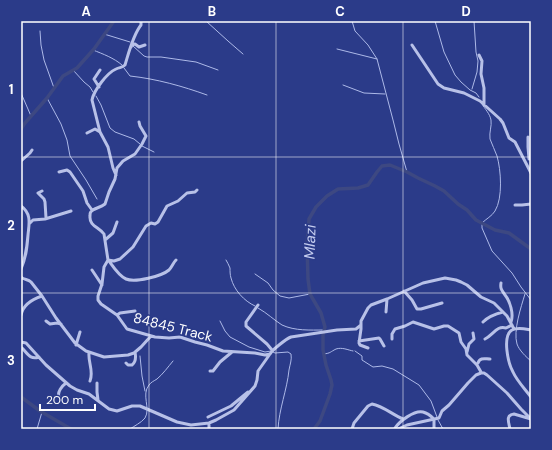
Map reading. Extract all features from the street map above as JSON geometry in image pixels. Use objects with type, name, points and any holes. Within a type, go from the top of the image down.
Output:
[{"type":"street","points":[[116,175],[112,168],[108,147],[100,132],[92,100],[93,96],[107,77],[125,65],[141,21]]},
{"type":"street","points":[[131,47],[135,44],[139,47],[145,45]]},
{"type":"street","points":[[412,45],[439,85],[444,88],[456,90],[469,95],[480,101],[502,122],[507,135],[510,140],[515,142],[531,173]]},
{"type":"street","points":[[479,55],[482,61],[481,76],[484,88],[484,105]]},
{"type":"street","points":[[99,87],[94,79],[100,70]]},
{"type":"street","points":[[59,172],[67,170],[70,172],[83,191],[87,203],[92,210],[105,204],[115,179],[117,168],[123,161],[135,154],[142,144],[145,135],[139,122]]},
{"type":"street","points":[[88,133],[95,129],[100,132]]},
{"type":"street","points":[[526,164],[530,158],[528,137]]},
{"type":"street","points":[[21,160],[32,150]]},
{"type":"street","points":[[108,260],[114,262],[118,260],[135,246],[146,226],[151,223],[155,224],[158,222],[168,205],[178,201],[188,193],[195,192],[196,190]]},
{"type":"street","points":[[42,191],[38,193],[45,202],[46,218]]},
{"type":"street","points":[[515,205],[531,204]]},
{"type":"street","points":[[21,206],[28,214],[29,223],[27,252],[21,269]]},
{"type":"street","name":"84845 Track","points":[[92,210],[90,213],[91,223],[103,232],[108,260],[104,267],[102,285],[98,300],[101,304],[117,315],[127,329],[162,338],[180,337],[220,350],[265,355],[270,354]]},
{"type":"street","points":[[29,223],[34,220],[72,211]]},
{"type":"street","points":[[105,240],[113,233],[117,222]]},
{"type":"street","points":[[108,260],[119,274],[128,280],[153,277],[165,272],[176,260]]},
{"type":"street","points":[[92,270],[102,285]]},
{"type":"street","points":[[21,277],[30,280],[76,344],[89,353],[105,357],[128,355],[135,352],[145,344],[151,336]]},
{"type":"street","points":[[368,348],[360,345],[359,341],[362,320],[371,305],[387,300],[423,283],[439,279],[456,280],[467,285],[479,295],[494,303],[503,312],[514,330]]},
{"type":"street","points":[[485,339],[491,336],[499,328],[506,328],[511,324],[512,316],[507,300],[500,288],[501,283]]},
{"type":"street","points":[[404,291],[412,300],[417,309],[442,303]]},
{"type":"street","points":[[21,315],[22,311],[31,301],[42,296]]},
{"type":"street","points":[[386,312],[387,300]]},
{"type":"street","points":[[258,305],[248,319],[246,326],[272,350]]},
{"type":"street","points":[[117,315],[120,313],[136,311]]},
{"type":"street","points":[[483,322],[493,315],[503,312]]},
{"type":"street","points":[[46,321],[50,324],[61,324]]},
{"type":"street","points":[[392,339],[392,334],[395,330],[413,322],[433,329],[446,326],[460,334],[461,342],[467,352],[467,355],[480,368],[481,373]]},
{"type":"street","points":[[21,342],[26,343],[46,365],[66,383],[77,390],[88,394],[108,409],[117,411],[132,406],[140,406],[177,422],[198,425],[209,423],[234,410],[256,383],[258,370],[272,350],[288,338],[337,330],[356,329],[361,325]]},
{"type":"street","points":[[531,330],[514,330],[509,333],[507,338],[507,351],[514,374],[531,397]]},
{"type":"street","points":[[76,344],[80,332]]},
{"type":"street","points":[[467,352],[469,343],[474,339],[473,333]]},
{"type":"street","points":[[359,341],[361,342],[380,338],[384,346]]},
{"type":"street","points":[[22,348],[32,358],[39,357]]},
{"type":"street","points":[[126,363],[128,365],[134,364],[136,356],[135,352]]},
{"type":"street","points":[[210,371],[213,371],[220,362],[232,352]]},
{"type":"street","points":[[89,353],[92,375],[90,381]]},
{"type":"street","points":[[476,364],[478,364],[481,359],[490,359]]},
{"type":"street","points":[[434,419],[426,413],[420,412],[403,419],[395,428],[397,429],[411,424],[440,418],[442,411],[476,375],[481,373],[487,375],[507,393],[531,419]]},
{"type":"street","points":[[62,402],[59,397],[59,393],[61,388],[66,383]]},
{"type":"street","points":[[97,383],[97,396],[100,403]]},
{"type":"street","points":[[208,417],[231,406],[244,394],[251,390]]},
{"type":"street","points":[[352,429],[354,423],[369,405],[372,404],[403,419]]},
{"type":"street","points":[[510,429],[508,417],[511,414],[531,419]]},
{"type":"street","points":[[434,419],[434,429]]},
{"type":"street","points":[[209,423],[209,429]]},
{"type":"street","points":[[411,424],[413,428]]},
{"type":"waterway","name":"Mlazi","points":[[21,129],[63,76],[77,68],[94,49],[114,21]]},
{"type":"waterway","points":[[206,21],[243,54]]},
{"type":"waterway","points":[[352,21],[355,31],[368,45],[377,59],[407,172]]},
{"type":"waterway","points":[[435,21],[444,52],[455,75],[479,97]]},
{"type":"waterway","points":[[472,89],[477,72],[478,61],[474,21]]},
{"type":"waterway","points":[[40,31],[44,60],[54,88]]},
{"type":"waterway","points":[[104,34],[130,42]]},
{"type":"waterway","points":[[133,46],[147,57],[161,57],[196,62],[218,70]]},
{"type":"waterway","points":[[337,49],[377,59]]},
{"type":"waterway","points":[[93,50],[112,58],[122,65]]},
{"type":"waterway","points":[[124,68],[130,76],[169,83],[207,95]]},
{"type":"waterway","points":[[73,70],[93,92]]},
{"type":"waterway","points":[[343,85],[364,93],[385,94]]},
{"type":"waterway","points":[[21,93],[31,116]]},
{"type":"waterway","points":[[96,96],[110,128],[115,132],[134,139],[140,144]]},
{"type":"waterway","points":[[47,98],[61,124],[67,140],[70,156],[97,199]]},
{"type":"waterway","points":[[482,104],[491,120],[490,139],[496,154],[500,176],[498,205],[494,213],[482,223],[482,228],[492,251],[512,273],[531,300]]},
{"type":"waterway","points":[[142,146],[154,152]]},
{"type":"waterway","name":"Mlazi","points":[[314,429],[320,421],[332,385],[323,350],[323,335],[325,327],[321,313],[310,294],[307,244],[309,219],[316,207],[327,196],[338,189],[358,188],[368,185],[382,166],[390,165],[444,191],[467,210],[476,220],[495,230],[509,233],[531,249]]},
{"type":"waterway","points":[[226,260],[230,268],[232,282],[237,291],[243,298],[255,306]]},
{"type":"waterway","points":[[255,274],[268,283],[280,296],[289,298],[310,294]]},
{"type":"waterway","points":[[525,294],[518,319],[516,339],[519,349],[531,361]]},
{"type":"waterway","points":[[258,308],[287,327],[303,330],[324,330]]},
{"type":"waterway","points":[[220,321],[230,337],[249,347],[265,352],[271,351]]},
{"type":"waterway","points":[[324,354],[338,348],[353,351]]},
{"type":"waterway","points":[[355,351],[362,356],[362,360],[373,367],[382,366],[393,369],[419,385],[431,401],[437,417]]},
{"type":"waterway","points":[[273,352],[288,352],[291,354],[287,385],[278,429]]},
{"type":"waterway","points":[[140,356],[145,391]]},
{"type":"waterway","points":[[130,429],[140,423],[147,414],[146,393],[149,385],[157,379],[173,361]]},
{"type":"waterway","name":"Mlazi","points":[[21,397],[40,411],[71,429]]},
{"type":"waterway","points":[[37,429],[42,412]]},
{"type":"waterway","points":[[438,420],[443,429]]}]
